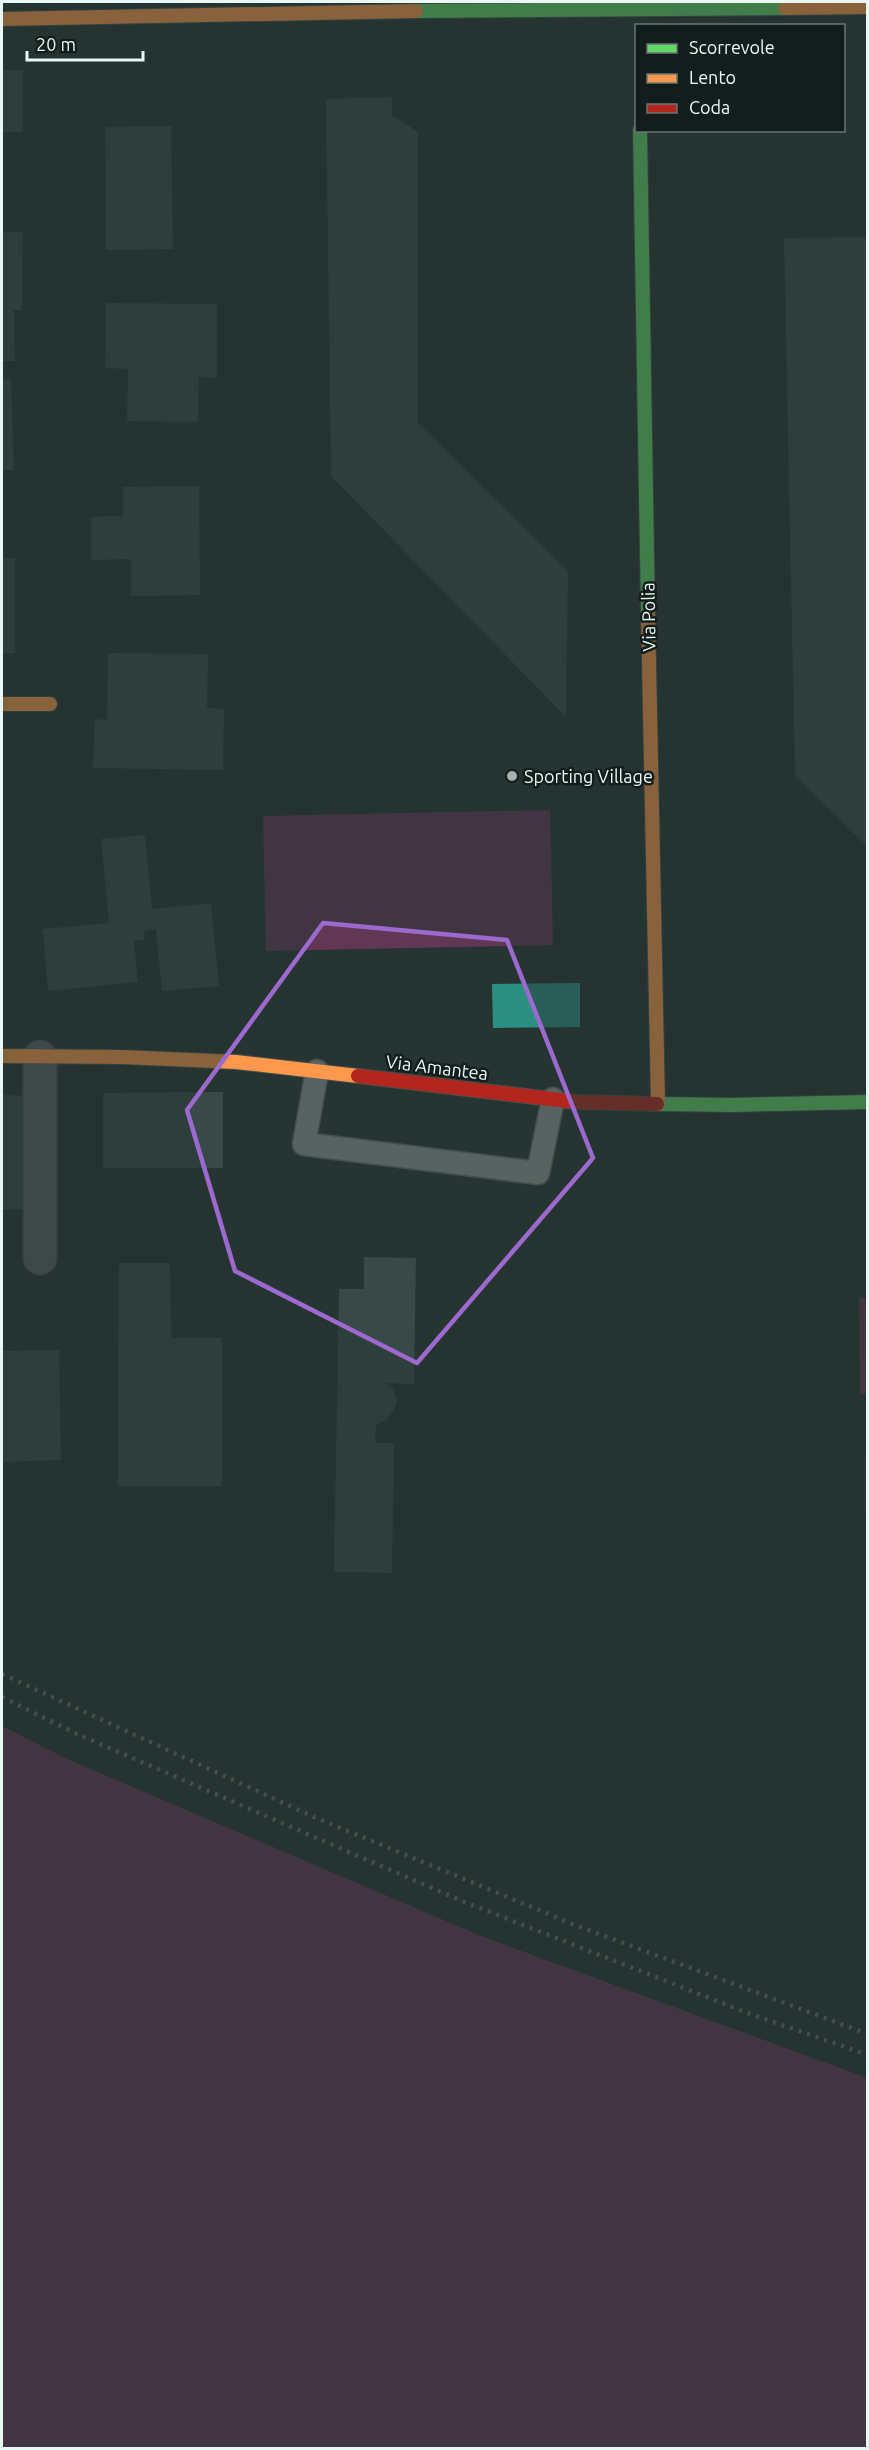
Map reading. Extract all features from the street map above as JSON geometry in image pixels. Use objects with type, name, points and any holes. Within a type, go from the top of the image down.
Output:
[{"type":"street","points":[[2,19],[273,8],[639,17],[867,7]]},
{"type":"street","name":"Via Polia","points":[[640,132],[658,1104]]},
{"type":"street","points":[[2,704],[50,704]]},
{"type":"street","name":"Via Amantea","points":[[2,1056],[203,1060],[317,1071],[576,1102],[658,1104],[867,1102]]},
{"type":"street","points":[[40,1057],[40,1258]]},
{"type":"lane","points":[[317,1071],[304,1144],[538,1173],[552,1099]]},
{"type":"highlighted area","points":[[323,923],[507,940],[593,1158],[417,1363],[235,1271],[187,1110]]},
{"type":"shaded area","points":[[550,810],[553,945],[266,951],[263,816]]},
{"type":"shaded area","points":[[580,983],[580,1027],[493,1028],[492,984]]},
{"type":"shaded area","points":[[859,1298],[867,1298],[867,1394],[860,1394]]},
{"type":"shaded area","points":[[2,1726],[65,1758],[481,1936],[867,2078],[867,2448],[2,2448]]},
{"type":"building","points":[[2,70],[23,70],[23,132],[2,132]]},
{"type":"building","points":[[392,97],[392,115],[418,132],[418,423],[568,571],[566,717],[331,476],[326,99]]},
{"type":"building","points":[[171,126],[173,249],[106,250],[105,127]]},
{"type":"building","points":[[2,232],[23,232],[22,310],[14,310],[15,361],[2,361]]},
{"type":"building","points":[[868,237],[868,847],[795,776],[784,238]]},
{"type":"building","points":[[106,303],[217,304],[217,378],[199,377],[198,422],[127,421],[128,369],[105,368]]},
{"type":"building","points":[[11,379],[14,470],[2,470],[2,380]]},
{"type":"building","points":[[199,486],[200,595],[131,596],[131,559],[91,560],[91,517],[123,516],[123,487]]},
{"type":"building","points":[[2,558],[15,558],[15,653],[2,653]]},
{"type":"building","points":[[108,653],[208,654],[207,708],[224,709],[223,770],[93,768],[95,719],[107,720]]},
{"type":"building","points":[[145,835],[152,909],[211,903],[219,986],[162,991],[156,929],[144,931],[145,940],[134,941],[138,982],[48,991],[43,929],[109,923],[101,839]]},
{"type":"building","points":[[223,1092],[223,1168],[103,1168],[103,1093]]},
{"type":"building","points":[[2,1095],[35,1096],[32,1210],[2,1209]]},
{"type":"building","points":[[364,1257],[416,1258],[414,1384],[386,1383],[394,1391],[397,1401],[394,1410],[386,1420],[376,1425],[375,1443],[394,1443],[392,1573],[334,1572],[339,1289],[364,1289]]},
{"type":"building","points":[[119,1263],[170,1263],[171,1338],[222,1338],[222,1486],[118,1486]]},
{"type":"building","points":[[59,1350],[61,1460],[2,1462],[2,1351]]},
{"type":"building","points":[[865,1456],[868,1456],[868,1509],[865,1509]]},
{"type":"railway","points":[[2,1674],[314,1817],[575,1925],[868,2034]]},
{"type":"railway","points":[[2,1697],[77,1734],[462,1901],[745,2012],[868,2055]]},
{"type":"traffic: fast","points":[[416,11],[785,8]]},
{"type":"traffic: fast","points":[[640,132],[648,614]]},
{"type":"traffic: fast","points":[[657,1104],[868,1102]]},
{"type":"traffic: slow","points":[[785,8],[868,7]]},
{"type":"traffic: slow","points":[[2,19],[416,11]]},
{"type":"traffic: slow","points":[[648,614],[658,1104]]},
{"type":"traffic: slow","points":[[2,704],[50,704]]},
{"type":"traffic: slow","points":[[2,1056],[122,1057],[236,1062],[358,1076]]},
{"type":"traffic: jam","points":[[358,1076],[576,1102],[657,1104]]},
{"type":"place","name":"Sporting Village","points":[[512,776]]}]
